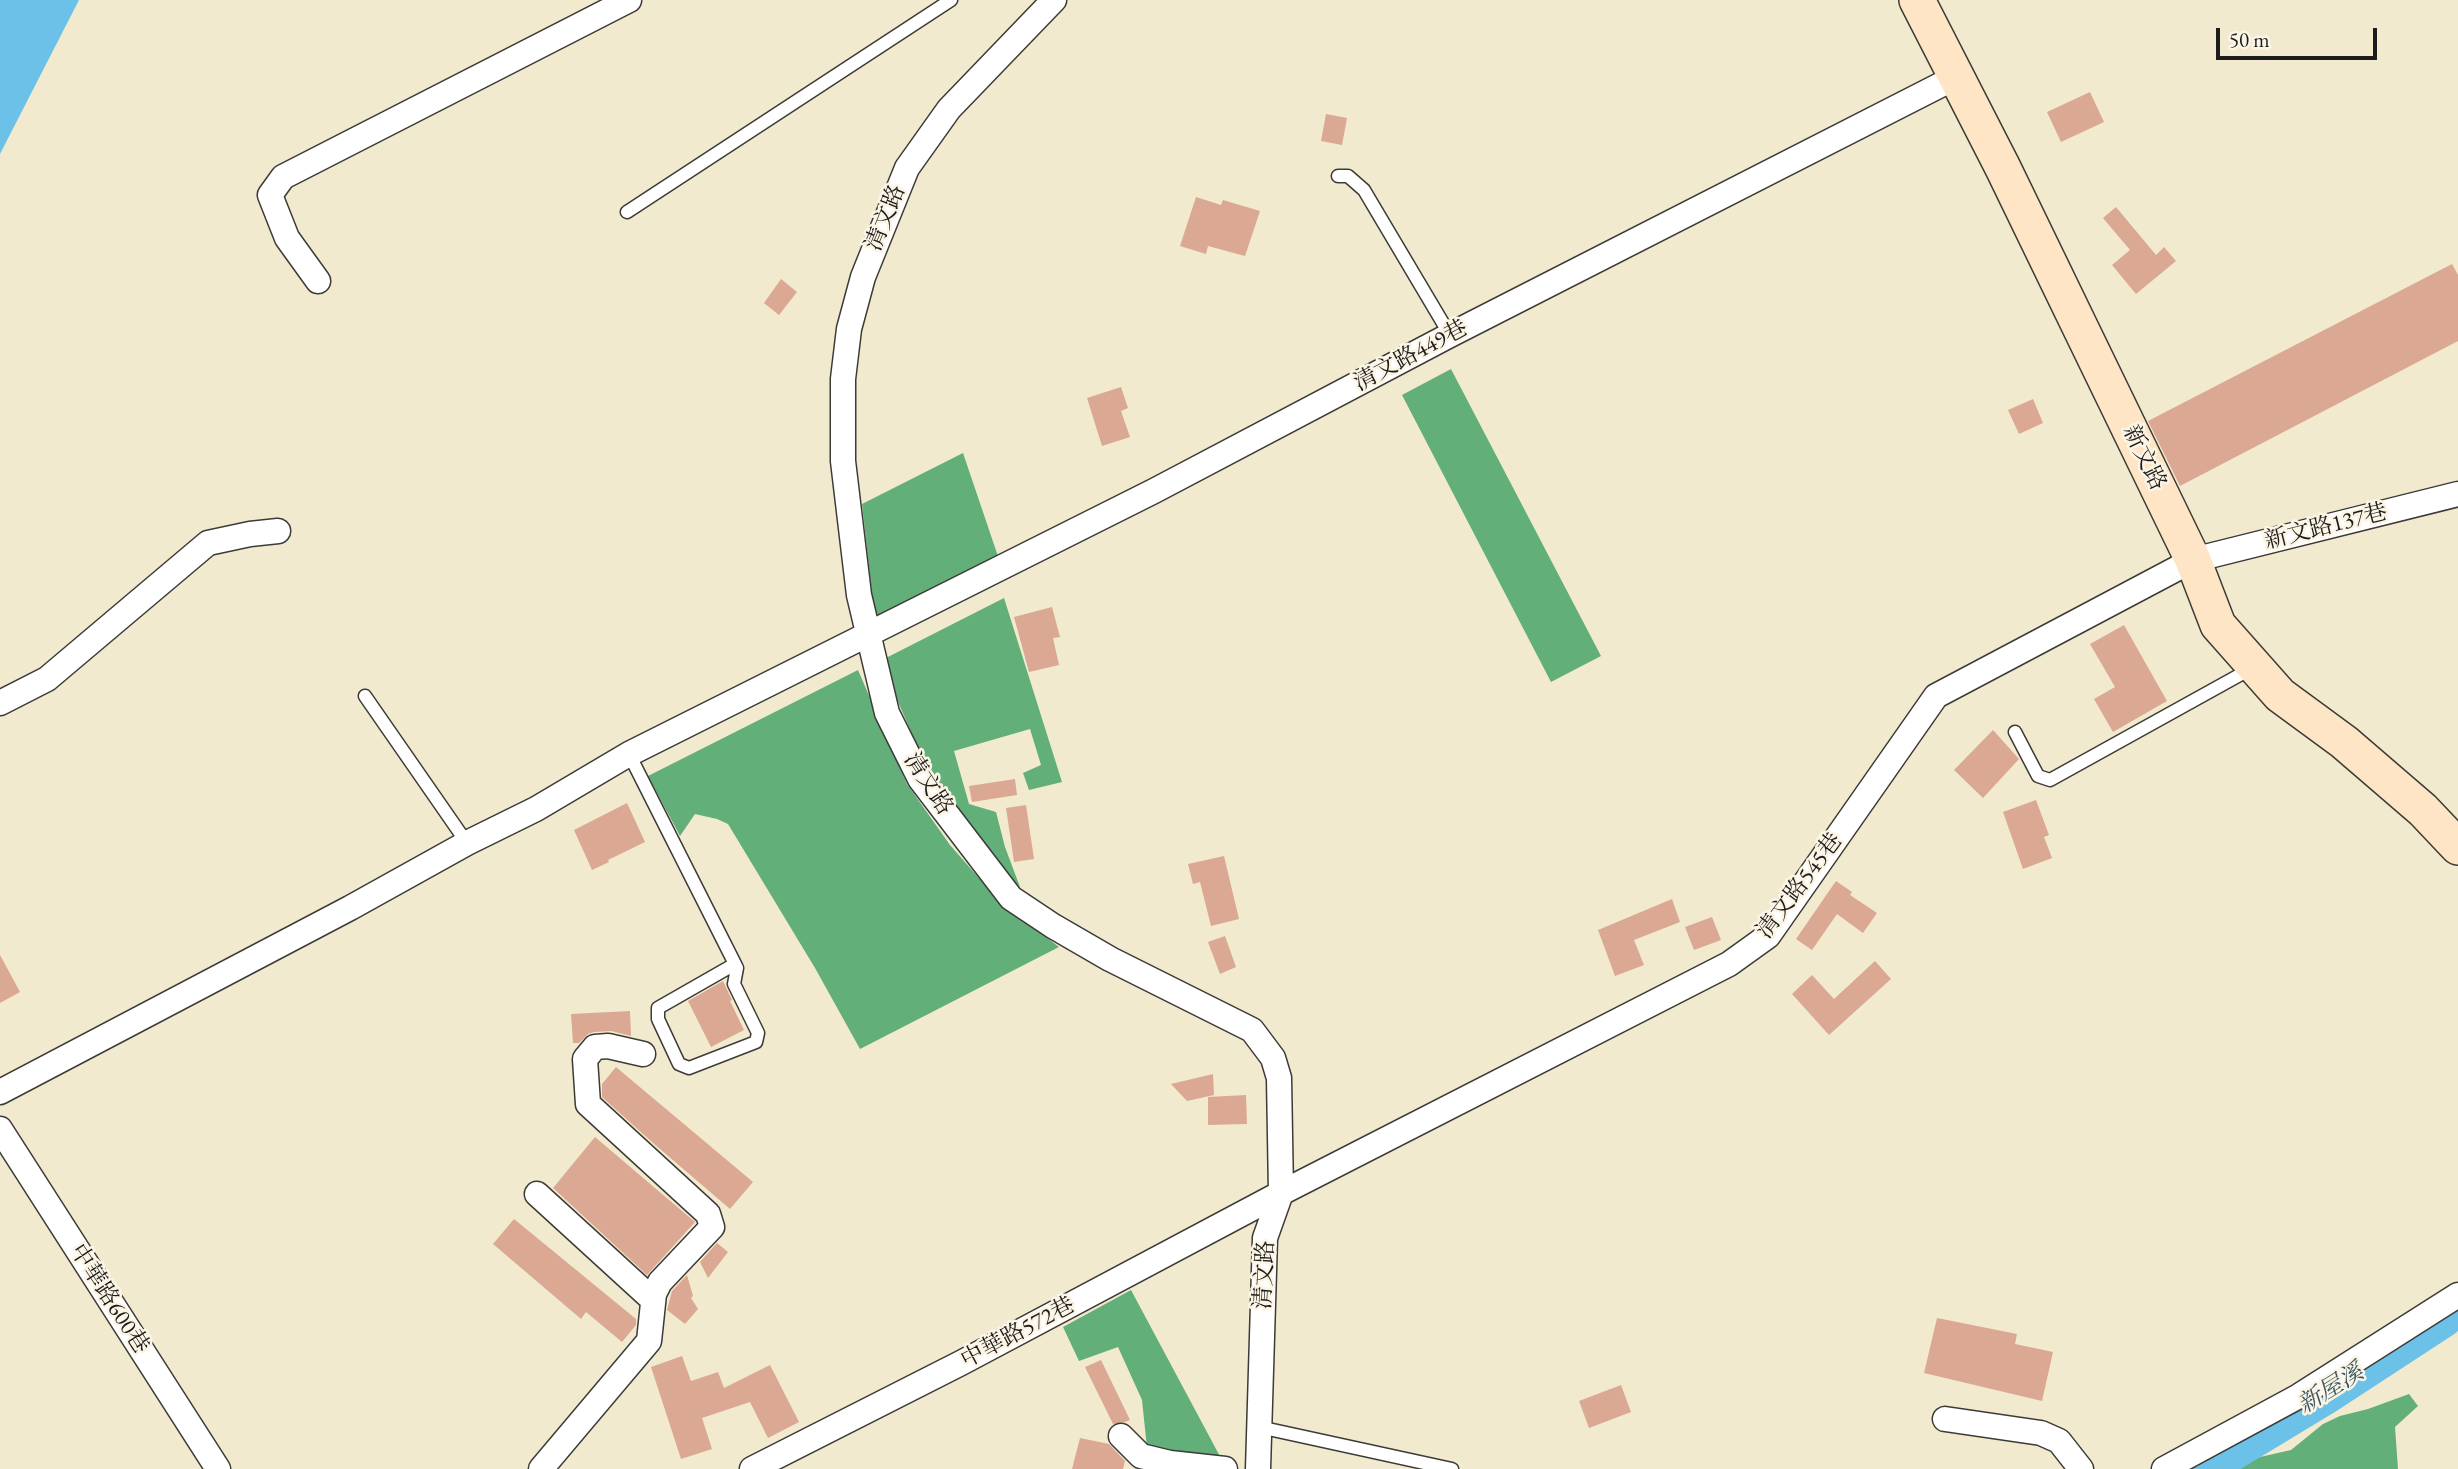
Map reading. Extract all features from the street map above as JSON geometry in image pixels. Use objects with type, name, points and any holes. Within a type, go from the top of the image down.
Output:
[{"type":"street","points":[[318,281],[287,238],[270,195],[283,177],[629,0]]},
{"type":"street","name":"清文路","points":[[1054,0],[949,109],[907,168],[863,277],[849,329],[843,379],[843,461],[859,595],[866,634],[887,713],[920,779],[1011,898],[1110,959],[1252,1030],[1273,1058],[1279,1078],[1281,1193],[1265,1238],[1258,1469]]},
{"type":"street","name":"新文路","points":[[1917,0],[2003,168],[2193,560],[2218,625],[2280,695],[2344,742],[2423,810],[2458,847]]},
{"type":"street","name":"清文路449巷","points":[[0,1092],[467,843],[536,809],[629,754],[1154,491],[1450,335],[1956,77]]},
{"type":"street","name":"新文路137巷","points":[[2193,560],[2458,494]]},
{"type":"street","points":[[0,702],[47,678],[208,543],[278,531]]},
{"type":"street","name":"清文路545巷","points":[[1281,1193],[1729,964],[1768,936],[1936,696],[2193,560]]},
{"type":"street","points":[[541,1469],[649,1341],[654,1294],[660,1282],[712,1227],[708,1214],[588,1104],[585,1059],[595,1047],[608,1046],[643,1054]]},
{"type":"street","name":"中華路600巷","points":[[0,1129],[218,1469]]},
{"type":"street","name":"中華路572巷","points":[[752,1469],[985,1350],[1281,1193]]},
{"type":"street","points":[[537,1194],[653,1300]]},
{"type":"street","points":[[2164,1469],[2299,1396],[2458,1295]]},
{"type":"street","points":[[1945,1419],[2042,1433],[2059,1441],[2081,1469]]},
{"type":"street","points":[[1121,1436],[1141,1456],[1184,1467],[1225,1469]]},
{"type":"lane","points":[[627,212],[951,0]]},
{"type":"lane","points":[[1338,176],[1348,176],[1364,190],[1450,335]]},
{"type":"lane","points":[[2015,732],[2038,776],[2050,780],[2254,667]]},
{"type":"lane","points":[[365,695],[467,843]]},
{"type":"lane","points":[[629,754],[735,964],[737,968],[734,984],[758,1033],[756,1042],[689,1068],[679,1064],[658,1019],[658,1008],[735,964]]},
{"type":"lane","points":[[1259,1427],[1452,1469]]},
{"type":"green space","points":[[1451,369],[1601,656],[1551,682],[1402,395]]},
{"type":"green space","points":[[963,453],[1004,574],[877,639],[862,504]]},
{"type":"green space","points":[[1004,598],[1062,782],[1029,790],[1023,773],[1041,765],[1030,729],[954,751],[969,804],[996,812],[1020,887],[1005,873],[928,770],[880,661]]},
{"type":"green space","points":[[858,670],[907,784],[950,845],[1000,902],[1059,947],[860,1049],[815,968],[728,824],[695,814],[680,836],[648,776]]},
{"type":"green space","points":[[1131,1290],[1223,1462],[1147,1448],[1142,1400],[1118,1347],[1079,1361],[1063,1327]]},
{"type":"green space","points":[[2409,1394],[2418,1406],[2395,1427],[2398,1469],[2235,1469],[2260,1457],[2291,1450],[2323,1424],[2340,1416]]},
{"type":"water","points":[[0,0],[79,0],[0,154]]},
{"type":"building","points":[[2090,92],[2104,122],[2061,142],[2047,112]]},
{"type":"building","points":[[1326,114],[1347,118],[1342,145],[1321,141]]},
{"type":"building","points":[[1196,197],[1221,205],[1223,200],[1260,211],[1245,256],[1208,246],[1206,254],[1180,246]]},
{"type":"building","points":[[2116,207],[2156,255],[2164,247],[2176,261],[2136,294],[2112,265],[2130,250],[2103,218]]},
{"type":"building","points":[[2452,264],[2458,275],[2458,341],[2180,486],[2148,421]]},
{"type":"building","points":[[781,279],[797,292],[779,315],[764,303]]},
{"type":"building","points":[[1121,387],[1128,408],[1121,411],[1130,437],[1102,446],[1087,398]]},
{"type":"building","points":[[2033,399],[2043,423],[2019,434],[2008,410]]},
{"type":"building","points":[[1052,607],[1060,637],[1053,638],[1059,665],[1029,672],[1014,617]]},
{"type":"building","points":[[2124,625],[2167,701],[2113,732],[2094,699],[2115,687],[2090,644]]},
{"type":"building","points":[[1993,730],[2019,759],[1983,798],[1954,770]]},
{"type":"building","points":[[1015,779],[1017,795],[972,802],[969,786]]},
{"type":"building","points":[[2036,800],[2049,835],[2044,837],[2052,858],[2023,869],[2003,812]]},
{"type":"building","points":[[627,803],[645,842],[592,870],[574,830]]},
{"type":"building","points":[[1026,805],[1034,859],[1014,862],[1006,808]]},
{"type":"building","points":[[1224,856],[1239,919],[1211,926],[1200,882],[1193,884],[1188,864]]},
{"type":"building","points":[[1836,881],[1852,892],[1850,895],[1877,913],[1863,933],[1837,914],[1812,950],[1796,939]]},
{"type":"building","points":[[1672,899],[1680,922],[1634,940],[1644,965],[1615,976],[1598,930]]},
{"type":"building","points":[[1712,917],[1721,940],[1694,950],[1685,927]]},
{"type":"building","points":[[1225,936],[1236,967],[1220,974],[1208,942]]},
{"type":"building","points":[[0,955],[20,992],[0,1003]]},
{"type":"building","points":[[1875,961],[1891,979],[1829,1035],[1792,994],[1812,975],[1834,999]]},
{"type":"building","points":[[723,981],[744,1030],[711,1047],[688,1001]]},
{"type":"building","points":[[630,1011],[631,1036],[611,1031],[594,1032],[579,1043],[573,1043],[571,1014]]},
{"type":"building","points":[[616,1067],[753,1182],[730,1209],[602,1097],[602,1084]]},
{"type":"building","points":[[1213,1074],[1214,1095],[1187,1101],[1171,1084]]},
{"type":"building","points":[[1246,1095],[1247,1124],[1208,1125],[1208,1097]]},
{"type":"building","points":[[595,1137],[695,1222],[647,1275],[553,1188]]},
{"type":"building","points":[[514,1219],[636,1319],[636,1325],[622,1342],[586,1312],[581,1319],[493,1244]]},
{"type":"building","points":[[717,1243],[728,1252],[708,1278],[700,1262]]},
{"type":"building","points":[[687,1275],[693,1296],[691,1298],[698,1309],[685,1324],[667,1310],[672,1291]]},
{"type":"building","points":[[1937,1318],[2017,1334],[2015,1344],[2053,1352],[2042,1401],[1924,1373]]},
{"type":"building","points":[[682,1356],[691,1381],[718,1372],[724,1388],[770,1365],[799,1422],[768,1438],[750,1402],[702,1418],[712,1449],[681,1459],[651,1367]]},
{"type":"building","points":[[1101,1360],[1130,1420],[1113,1424],[1085,1367]]},
{"type":"building","points":[[1621,1385],[1631,1412],[1589,1428],[1579,1401]]},
{"type":"building","points":[[1080,1438],[1109,1444],[1125,1461],[1123,1469],[1072,1469]]},
{"type":"waterway","name":"新屋溪","points":[[2204,1469],[2323,1397],[2444,1318]]}]
